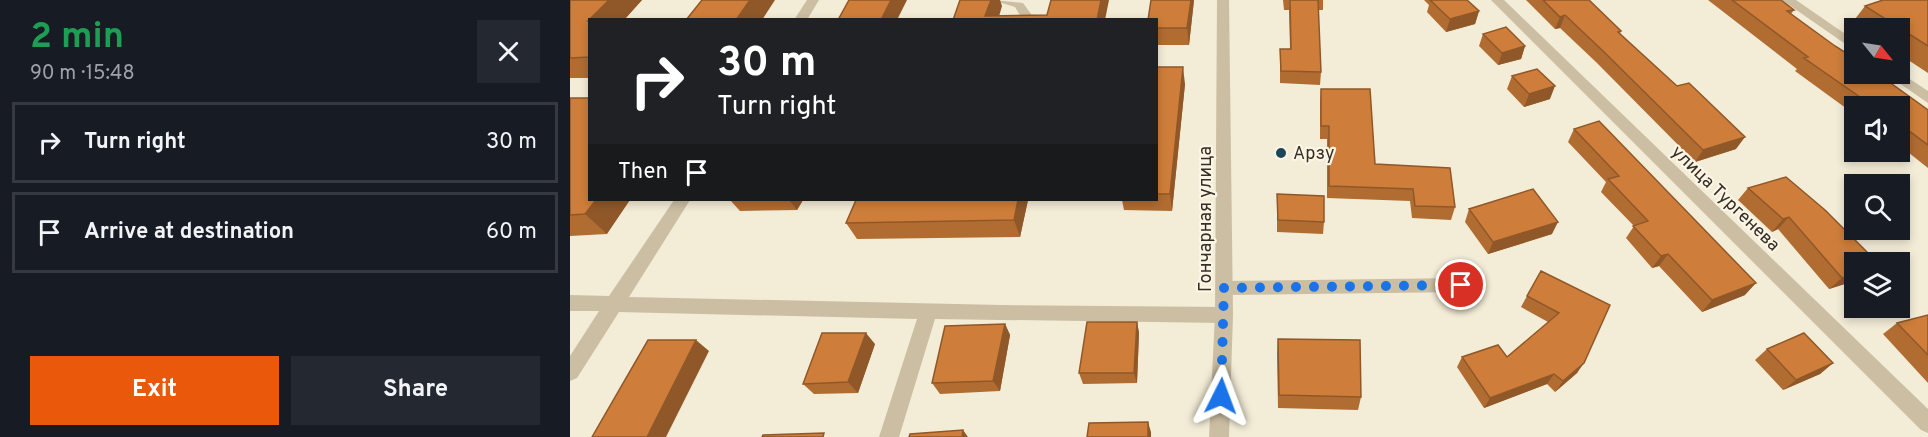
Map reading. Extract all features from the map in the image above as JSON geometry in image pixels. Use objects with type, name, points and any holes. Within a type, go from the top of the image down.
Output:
[{"type":"street","points":[[801,18],[813,0]]},
{"type":"street","name":"Гончарная улица","points":[[1219,437],[1224,315],[1223,0]]},
{"type":"street","name":"улица Тургенева","points":[[1497,0],[1928,423]]},
{"type":"street","points":[[1788,0],[1844,39]]},
{"type":"street","points":[[1908,84],[1928,98]]},
{"type":"street","points":[[570,372],[681,201]]},
{"type":"street","points":[[570,303],[928,312],[1224,315]]},
{"type":"street","points":[[889,437],[928,312]]},
{"type":"lane","points":[[998,0],[1019,5],[1028,18]]},
{"type":"lane","points":[[1224,288],[1461,285]]},
{"type":"building","points":[[570,0],[609,0],[591,18],[588,18],[588,57],[570,58]]},
{"type":"building","points":[[702,0],[750,0],[737,18],[688,18]]},
{"type":"building","points":[[849,0],[891,0],[882,18],[839,18]]},
{"type":"building","points":[[960,0],[991,0],[985,16],[1047,15],[1051,0],[1101,0],[1097,18],[954,18]]},
{"type":"building","points":[[1151,0],[1191,0],[1187,28],[1158,28],[1158,18],[1148,18]]},
{"type":"building","points":[[1290,0],[1318,0],[1321,72],[1281,71],[1280,49],[1291,49]]},
{"type":"building","points":[[1430,0],[1467,0],[1479,11],[1450,19]]},
{"type":"building","points":[[1543,0],[1589,0],[1621,31],[1618,32],[1677,86],[1689,83],[1745,137],[1703,150],[1565,15],[1560,17]]},
{"type":"building","points":[[1732,0],[1781,0],[1794,10],[1787,11],[1844,52],[1844,84],[1892,84],[1909,96],[1859,96],[1804,58],[1808,57]]},
{"type":"building","points":[[1883,0],[1928,0],[1928,46],[1910,35],[1910,18],[1884,18],[1865,6]]},
{"type":"building","points":[[1506,27],[1525,46],[1502,53],[1483,34]]},
{"type":"building","points":[[1158,67],[1183,67],[1170,194],[1158,194]]},
{"type":"building","points":[[1537,69],[1555,86],[1529,94],[1512,76]]},
{"type":"building","points":[[1321,89],[1370,89],[1375,164],[1450,168],[1455,207],[1415,206],[1413,189],[1329,186],[1329,126],[1321,126]]},
{"type":"building","points":[[1910,97],[1928,110],[1928,145],[1910,132]]},
{"type":"building","points":[[570,98],[588,98],[588,201],[595,201],[585,214],[570,215]]},
{"type":"building","points":[[1599,121],[1756,283],[1712,300],[1668,254],[1661,256],[1633,226],[1648,221],[1608,179],[1619,176],[1574,129]]},
{"type":"building","points":[[1786,177],[1844,229],[1844,240],[1855,240],[1867,252],[1844,252],[1844,277],[1842,278],[1789,217],[1783,219],[1748,188]]},
{"type":"building","points":[[1533,189],[1558,222],[1493,242],[1469,209]]},
{"type":"building","points":[[1277,194],[1324,196],[1324,222],[1278,220]]},
{"type":"building","points":[[856,201],[1018,201],[1014,220],[846,223]]},
{"type":"building","points":[[1541,271],[1610,305],[1584,363],[1563,381],[1554,374],[1490,398],[1462,357],[1498,345],[1507,357],[1559,313],[1527,296]]},
{"type":"building","points":[[1928,315],[1928,355],[1897,323]]},
{"type":"building","points":[[1087,322],[1137,322],[1134,373],[1079,373]]},
{"type":"building","points":[[1005,324],[993,381],[932,383],[945,326]]},
{"type":"building","points":[[822,333],[866,333],[848,382],[803,384]]},
{"type":"building","points":[[1804,333],[1833,363],[1796,380],[1767,349]]},
{"type":"building","points":[[1278,339],[1360,340],[1361,397],[1279,395]]},
{"type":"building","points":[[648,340],[696,340],[647,437],[592,437]]},
{"type":"building","points":[[1148,422],[1148,437],[1087,437],[1089,423]]},
{"type":"building","points":[[963,430],[962,437],[909,437],[910,434]]},
{"type":"building","points":[[824,433],[823,437],[762,437],[763,435]]},
{"type":"place","name":"Арзу","points":[[1281,153]]},
{"type":"route","points":[[1221,396],[1224,288],[1461,285]]}]
